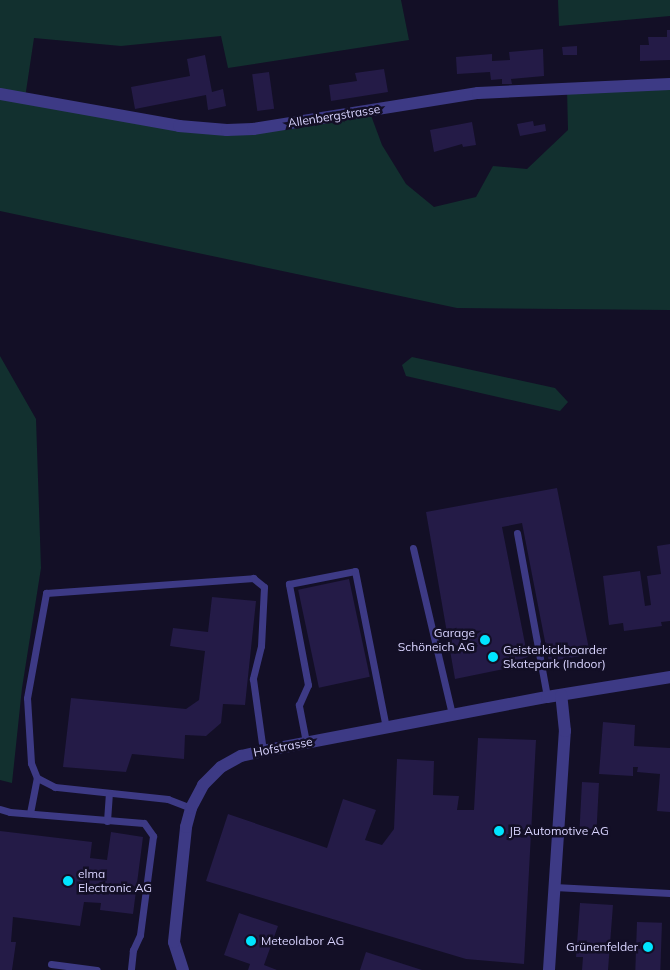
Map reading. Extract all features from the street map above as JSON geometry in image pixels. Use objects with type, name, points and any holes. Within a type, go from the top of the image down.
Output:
[{"type":"street","name":"Allenbergstrasse","points":[[0,94],[179,126],[227,130],[253,129],[478,93],[670,84]]},
{"type":"street","name":"Hofstrasse","points":[[183,970],[174,942],[186,827],[191,808],[203,785],[221,767],[241,756],[263,750],[452,714],[670,677]]},
{"type":"street","points":[[549,970],[565,731],[561,695]]},
{"type":"lane","points":[[517,533],[547,697]]},
{"type":"lane","points":[[413,548],[452,714]]},
{"type":"lane","points":[[306,742],[299,705],[308,685],[289,584],[355,570],[386,727]]},
{"type":"lane","points":[[30,813],[37,778],[30,763],[27,698],[46,593],[253,578],[264,587],[261,646],[253,679],[263,750]]},
{"type":"lane","points":[[37,778],[55,787],[168,799],[191,808]]},
{"type":"lane","points":[[107,820],[109,794]]},
{"type":"lane","points":[[0,809],[144,823],[153,836],[140,934],[133,950],[131,970]]},
{"type":"lane","points":[[554,887],[670,893]]},
{"type":"lane","points":[[51,964],[97,970]]},
{"type":"green space","points":[[0,0],[401,0],[409,40],[228,68],[221,36],[121,46],[34,38],[25,98],[227,130],[369,110],[382,145],[406,184],[434,207],[476,197],[493,166],[527,169],[568,130],[567,89],[670,84],[670,310],[457,308],[0,211]]},
{"type":"green space","points":[[558,0],[670,0],[670,16],[559,26]]},
{"type":"green space","points":[[0,356],[36,419],[41,568],[22,688],[12,783],[0,780]]},
{"type":"green space","points":[[412,357],[555,388],[568,402],[560,411],[406,376],[402,365]]},
{"type":"building","points":[[667,30],[670,30],[670,60],[640,61],[640,45],[649,45],[648,37],[667,37]]},
{"type":"building","points":[[577,46],[577,55],[563,55],[562,47]]},
{"type":"building","points":[[543,49],[544,76],[511,79],[512,84],[502,84],[502,79],[491,80],[490,72],[457,74],[456,57],[492,54],[492,61],[510,60],[509,52]]},
{"type":"building","points":[[205,55],[212,92],[223,89],[226,106],[208,110],[206,95],[135,109],[131,87],[190,76],[187,59]]},
{"type":"building","points":[[384,69],[388,92],[331,101],[329,85],[357,81],[355,73]]},
{"type":"building","points":[[269,72],[274,109],[257,111],[252,74]]},
{"type":"building","points":[[533,121],[534,126],[545,124],[546,131],[520,136],[517,124]]},
{"type":"building","points":[[472,122],[476,145],[463,147],[462,144],[434,152],[430,130]]},
{"type":"building","points":[[557,488],[590,654],[549,662],[522,523],[502,527],[529,664],[455,679],[426,512]]},
{"type":"building","points":[[670,544],[670,621],[661,622],[662,626],[624,631],[623,623],[609,625],[603,576],[640,571],[645,606],[651,605],[647,576],[661,574],[657,546]]},
{"type":"building","points":[[349,579],[370,677],[319,688],[298,590]]},
{"type":"building","points":[[212,597],[256,601],[245,705],[223,704],[221,723],[206,736],[185,735],[184,759],[132,754],[126,772],[63,767],[71,698],[186,709],[199,700],[205,651],[170,646],[173,628],[208,632]]},
{"type":"building","points":[[603,722],[635,725],[634,746],[670,748],[670,812],[657,811],[660,774],[637,772],[638,767],[633,767],[633,776],[599,774]]},
{"type":"building","points":[[478,738],[536,740],[524,964],[466,959],[206,881],[228,814],[327,848],[343,799],[376,810],[365,840],[382,845],[394,829],[397,759],[434,761],[433,795],[459,796],[457,810],[474,810]]},
{"type":"building","points":[[582,782],[599,783],[596,833],[579,832]]},
{"type":"building","name":"elma Electronic AG","points":[[0,831],[92,842],[90,858],[107,860],[111,832],[143,837],[133,914],[100,910],[101,903],[84,902],[80,926],[13,917],[11,942],[16,942],[12,970],[0,970]]},
{"type":"building","points":[[580,903],[613,905],[608,970],[582,970],[583,957],[576,957]]},
{"type":"building","name":"Meteolabor AG","points":[[239,913],[278,926],[264,965],[277,970],[248,970],[250,964],[224,955]]},
{"type":"building","name":"Grünenfelder","points":[[637,922],[662,923],[660,970],[635,970]]},
{"type":"building","points":[[366,952],[422,970],[360,970]]},
{"type":"place","name":"Garage Schöneich AG","points":[[485,640]]},
{"type":"place","name":"Geisterkickboarder Skatepark (Indoor)","points":[[493,657]]},
{"type":"place","name":"JB Automotive AG","points":[[499,831]]},
{"type":"place","name":"elma Electronic AG","points":[[68,881]]},
{"type":"place","name":"Meteolabor AG","points":[[251,941]]},
{"type":"place","name":"Grünenfelder","points":[[648,947]]}]
